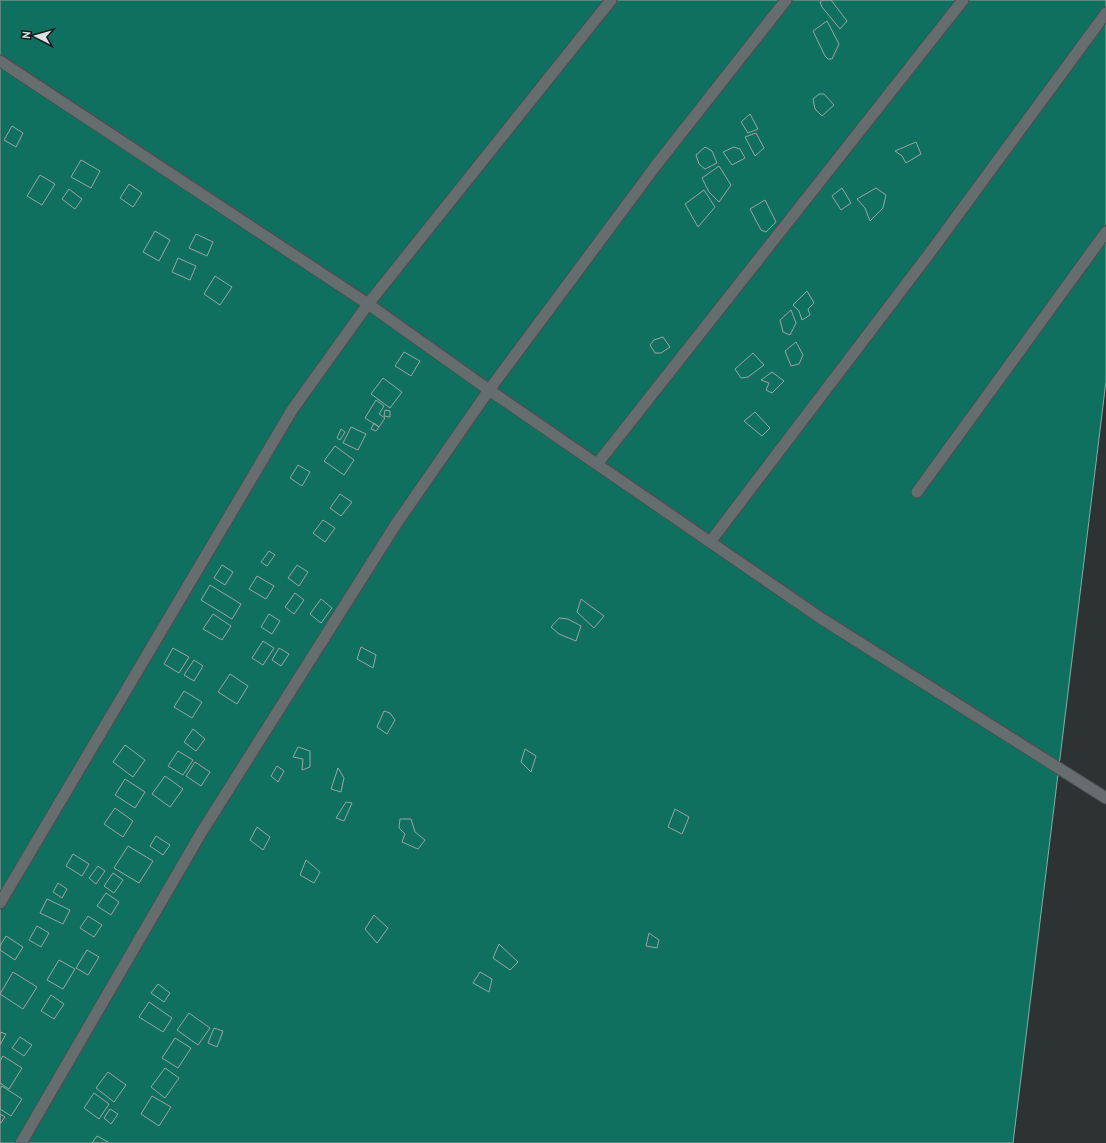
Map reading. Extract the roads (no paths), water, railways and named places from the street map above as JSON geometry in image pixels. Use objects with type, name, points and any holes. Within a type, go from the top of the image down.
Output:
[{"type":"street","points":[[0,903],[292,410],[368,304],[611,0]]},
{"type":"street","points":[[21,1143],[201,833],[396,524],[489,390],[657,164],[786,0]]},
{"type":"street","points":[[597,464],[963,0]]},
{"type":"street","points":[[710,542],[929,254],[1106,13]]},
{"type":"street","points":[[0,61],[368,304],[489,390],[822,619],[1106,798]]},
{"type":"street","points":[[916,492],[1106,232]]}]
